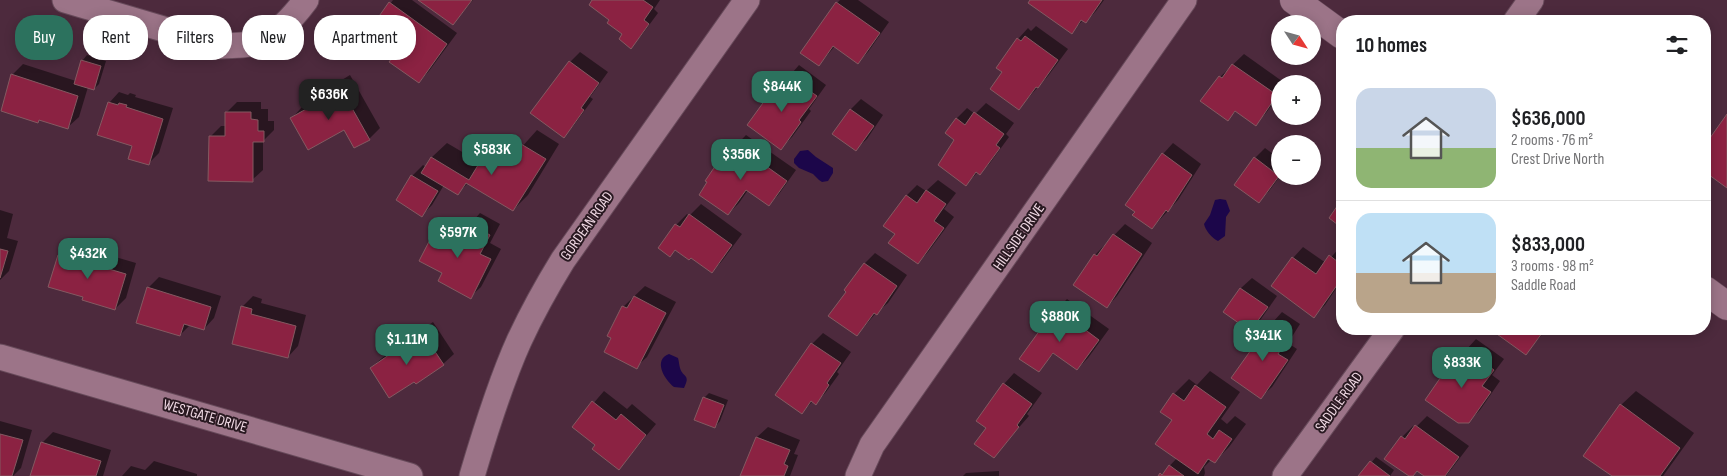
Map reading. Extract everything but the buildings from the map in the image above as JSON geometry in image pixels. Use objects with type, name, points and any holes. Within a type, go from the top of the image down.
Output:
[{"type":"street","points":[[65,0],[221,46],[247,45],[262,40],[283,28],[306,0]]},
{"type":"street","name":"GORDEAN ROAD","points":[[472,476],[490,419],[518,343],[542,295],[563,260],[747,0]]},
{"type":"street","name":"HILLSIDE DRIVE","points":[[858,476],[872,445],[1184,0]]},
{"type":"street","points":[[1294,0],[1336,31]]},
{"type":"street","points":[[1520,15],[1531,0]]},
{"type":"street","points":[[1711,294],[1727,306]]},
{"type":"street","name":"SADDLE ROAD","points":[[1286,476],[1388,335]]},
{"type":"street","name":"WESTGATE DRIVE","points":[[0,357],[410,476]]},
{"type":"shaded area","points":[[808,150],[833,168],[833,173],[828,181],[822,182],[813,174],[799,168],[794,163],[794,159],[800,151]]},
{"type":"shaded area","points":[[1215,200],[1226,200],[1230,211],[1226,217],[1225,236],[1218,241],[1209,234],[1204,224],[1210,215]]},
{"type":"shaded area","points":[[669,354],[678,358],[681,371],[687,378],[684,388],[674,387],[664,375],[661,365],[664,357]]}]
